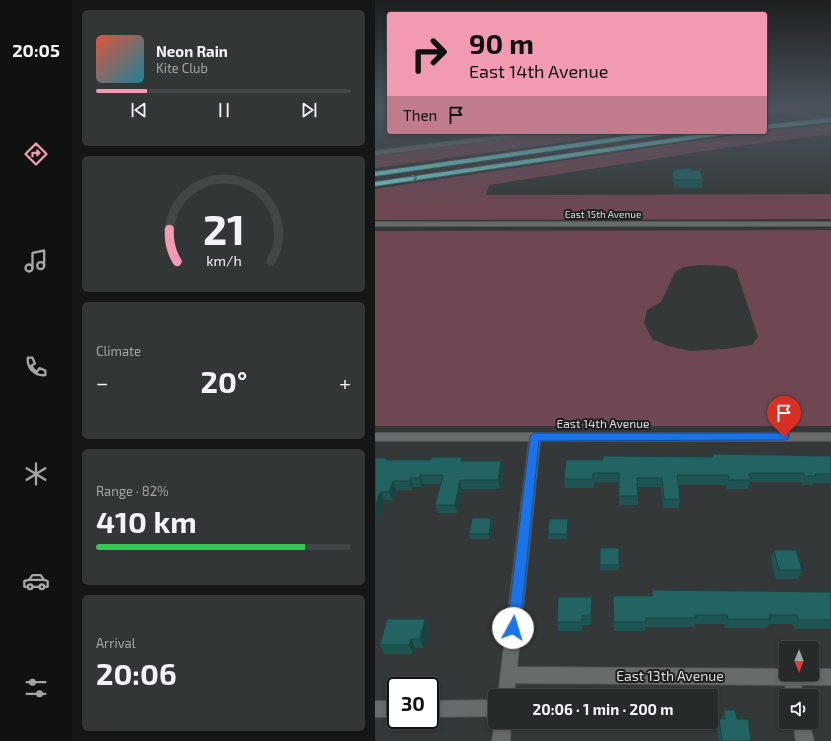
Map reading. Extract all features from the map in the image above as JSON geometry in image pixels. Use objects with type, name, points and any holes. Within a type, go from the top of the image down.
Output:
[{"type":"highway","points":[[375,174],[601,142]]},
{"type":"highway","points":[[375,184],[663,142]]},
{"type":"street","points":[[375,153],[465,142]]},
{"type":"street","name":"East 15th Avenue","points":[[375,224],[831,224]]},
{"type":"street","name":"East 14th Avenue","points":[[375,437],[831,436]]},
{"type":"street","points":[[507,689],[535,437]]},
{"type":"street","name":"East 13th Avenue","points":[[508,676],[779,677]]},
{"type":"street","name":"East 13th Avenue","points":[[819,677],[831,677]]},
{"type":"street","points":[[439,709],[488,708]]},
{"type":"street","points":[[375,709],[387,709]]},
{"type":"street","points":[[501,741],[502,729]]},
{"type":"street","points":[[802,729],[805,741]]},
{"type":"shaded area","points":[[483,142],[567,142],[375,168],[375,156]]},
{"type":"shaded area","points":[[691,142],[773,142],[489,185],[486,195],[831,194],[831,219],[375,220],[375,189]]},
{"type":"shaded area","points":[[831,230],[831,426],[375,426],[375,231]],"holes":[[[699,265],[727,266],[736,270],[758,337],[752,345],[725,349],[690,351],[668,346],[652,339],[644,323],[647,310],[661,302],[675,272],[684,267]]]},
{"type":"building","points":[[691,168],[691,170],[700,170],[703,180],[674,180],[672,170]]},
{"type":"building","points":[[712,454],[831,456],[831,474],[815,474],[816,476],[805,476],[804,473],[749,473],[751,480],[729,480],[728,475],[677,475],[680,499],[664,499],[662,478],[637,478],[638,496],[619,496],[619,473],[593,473],[593,479],[564,479],[566,460],[603,460],[603,456],[713,457]]},
{"type":"building","points":[[432,457],[462,457],[461,461],[501,461],[498,480],[460,480],[455,505],[435,505],[443,475],[420,475],[419,478],[410,478],[409,481],[393,481],[389,492],[380,492],[375,507],[375,458],[387,458],[386,460],[431,460]]},
{"type":"building","points":[[472,518],[491,518],[489,534],[469,534]]},
{"type":"building","points":[[549,519],[568,519],[567,534],[548,534]]},
{"type":"building","points":[[600,548],[619,548],[619,565],[600,565]]},
{"type":"building","points":[[774,550],[796,550],[802,570],[779,570]]},
{"type":"building","points":[[652,590],[831,592],[831,620],[799,620],[797,615],[769,615],[770,619],[728,619],[727,615],[696,615],[696,618],[646,618],[646,622],[614,622],[613,596],[653,596]]},
{"type":"building","points":[[558,597],[592,597],[591,616],[582,616],[582,622],[557,622]]},
{"type":"building","points":[[387,619],[425,619],[420,639],[411,639],[409,645],[380,645]]},
{"type":"building","points":[[724,710],[735,710],[737,719],[748,719],[751,741],[722,741],[719,719],[725,719]]},
{"type":"route","points":[[513,628],[535,437],[784,437]]}]
